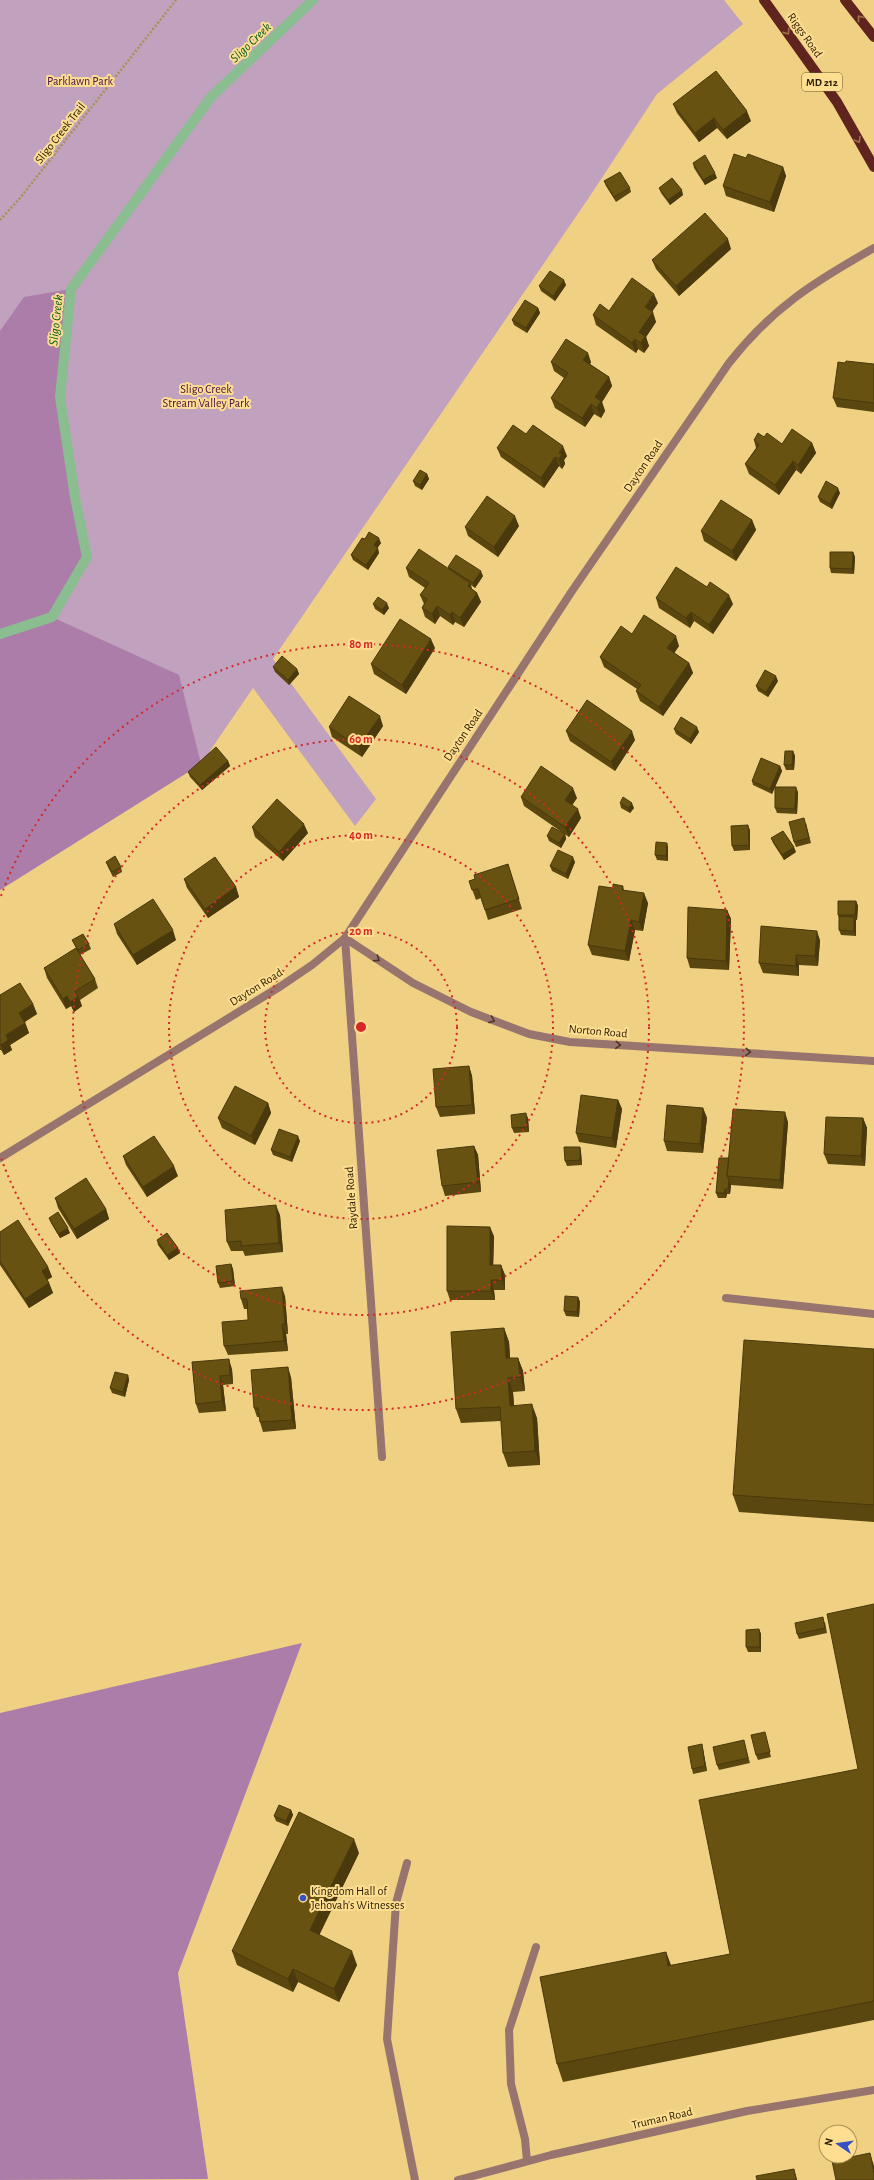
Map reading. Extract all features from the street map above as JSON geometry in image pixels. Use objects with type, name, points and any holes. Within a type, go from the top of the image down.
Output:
[{"type":"main road","name":"Riggs Road","points":[[764,0],[837,102],[874,167]]},
{"type":"main road","points":[[846,0],[874,38]]},
{"type":"street","name":"Dayton Road","points":[[0,1158],[281,986],[312,965],[345,938],[572,591],[729,363],[748,338],[785,304],[819,279],[874,248]]},
{"type":"street","name":"Norton Road","points":[[345,938],[413,983],[471,1012],[529,1034],[570,1042],[874,1061]]},
{"type":"street","name":"Raydale Road","points":[[345,938],[382,1457]]},
{"type":"street","points":[[726,1298],[874,1314]]},
{"type":"street","points":[[407,1863],[396,1904],[386,2039],[415,2180]]},
{"type":"street","points":[[527,2162],[524,2139],[511,2084],[509,2030],[536,1947]]},
{"type":"street","name":"Truman Road","points":[[458,2180],[527,2162],[746,2112],[874,2090]]},
{"type":"path","name":"Sligo Creek Trail","points":[[0,220],[20,198],[176,0]]},
{"type":"green space","name":"Sligo Creek Stream Valley Park","points":[[0,0],[724,0],[743,24],[657,94],[588,199],[273,659],[376,799],[355,826],[253,688],[201,764],[0,890]]},
{"type":"shaded area","points":[[71,289],[60,397],[75,497],[87,557],[52,617],[179,675],[201,764],[0,890],[0,331],[24,297]]},
{"type":"shaded area","points":[[302,1643],[178,1973],[208,2179],[0,2180],[0,1713]]},
{"type":"building","points":[[716,71],[747,111],[723,130],[714,118],[695,133],[673,104]]},
{"type":"building","points":[[734,154],[746,158],[748,154],[783,167],[770,202],[723,186]]},
{"type":"building","points":[[705,155],[715,173],[703,180],[693,163]]},
{"type":"building","points":[[620,172],[630,188],[614,197],[604,181]]},
{"type":"building","points":[[672,178],[682,190],[668,200],[659,188]]},
{"type":"building","points":[[705,213],[728,239],[676,286],[652,260]]},
{"type":"building","points":[[550,271],[564,280],[553,296],[539,286]]},
{"type":"building","points":[[632,278],[654,294],[645,307],[653,312],[639,332],[645,336],[641,343],[635,339],[632,343],[593,315],[600,304],[609,311]]},
{"type":"building","points":[[525,300],[538,308],[526,328],[512,320]]},
{"type":"building","points":[[566,339],[588,353],[583,360],[609,377],[595,397],[601,401],[597,408],[591,404],[582,418],[551,398],[568,373],[551,362]]},
{"type":"building","points":[[846,361],[874,364],[874,403],[833,398],[838,362],[845,363]]},
{"type":"building","points":[[513,425],[526,434],[533,425],[563,446],[559,453],[562,454],[559,459],[555,457],[541,478],[497,448]]},
{"type":"building","points":[[792,429],[812,443],[798,465],[793,461],[775,485],[745,464],[759,445],[754,440],[758,433],[764,437],[767,433],[782,444]]},
{"type":"building","points":[[420,470],[427,474],[420,485],[413,481]]},
{"type":"building","points":[[826,481],[838,488],[830,504],[818,497]]},
{"type":"building","points":[[487,496],[515,516],[494,547],[465,527]]},
{"type":"building","points":[[721,500],[752,520],[732,551],[701,531]]},
{"type":"building","points":[[369,532],[379,538],[374,545],[378,548],[366,565],[351,555],[362,538],[365,539]]},
{"type":"building","points":[[419,549],[470,583],[468,586],[477,593],[460,618],[452,612],[450,615],[437,606],[432,614],[422,608],[427,599],[420,595],[429,583],[406,568]]},
{"type":"building","points":[[830,552],[853,552],[852,569],[830,568]]},
{"type":"building","points":[[456,555],[481,571],[473,583],[448,567]]},
{"type":"building","points":[[676,567],[707,587],[710,582],[729,595],[709,625],[691,612],[686,618],[656,598]]},
{"type":"building","points":[[378,597],[387,603],[382,610],[373,604]]},
{"type":"building","points":[[644,615],[676,636],[667,648],[689,663],[659,707],[636,691],[641,685],[600,657],[621,626],[632,634]]},
{"type":"building","points":[[400,619],[431,639],[402,685],[371,664]]},
{"type":"building","points":[[282,656],[297,669],[288,680],[273,667]]},
{"type":"building","points":[[765,670],[776,676],[766,692],[756,686]]},
{"type":"building","points":[[349,696],[380,716],[359,747],[329,727]]},
{"type":"building","points":[[587,700],[632,731],[611,762],[566,731]]},
{"type":"building","points":[[681,717],[697,727],[690,739],[674,729]]},
{"type":"building","points":[[216,747],[228,761],[200,785],[188,772]]},
{"type":"building","points":[[785,751],[793,751],[792,765],[784,765]]},
{"type":"building","points":[[761,758],[780,766],[770,789],[752,781]]},
{"type":"building","points":[[541,766],[573,788],[565,800],[578,809],[565,827],[521,797]]},
{"type":"building","points":[[775,787],[796,787],[795,809],[775,808]]},
{"type":"building","points":[[623,797],[632,803],[628,808],[620,803]]},
{"type":"building","points":[[277,799],[304,824],[279,852],[252,827]]},
{"type":"building","points":[[804,818],[809,838],[794,842],[789,822]]},
{"type":"building","points":[[748,825],[749,845],[732,846],[731,826]]},
{"type":"building","points":[[552,827],[565,834],[559,843],[547,836]]},
{"type":"building","points":[[783,831],[794,847],[782,855],[771,838]]},
{"type":"building","points":[[656,842],[667,843],[666,856],[655,855]]},
{"type":"building","points":[[558,850],[573,857],[566,874],[550,866]]},
{"type":"building","points":[[115,856],[121,867],[112,872],[106,862]]},
{"type":"building","points":[[215,857],[236,887],[205,909],[184,879]]},
{"type":"building","points":[[508,864],[519,899],[485,910],[478,889],[472,890],[469,881],[475,879],[474,875]]},
{"type":"building","points":[[613,884],[623,886],[622,890],[644,893],[639,922],[631,920],[625,951],[588,945],[599,886],[613,888]]},
{"type":"building","points":[[153,899],[173,930],[133,955],[114,924]]},
{"type":"building","points":[[838,901],[856,901],[855,915],[838,915]]},
{"type":"building","points":[[688,907],[727,910],[726,961],[687,958]]},
{"type":"building","points":[[839,916],[854,917],[854,931],[839,930]]},
{"type":"building","points":[[761,926],[817,931],[815,956],[796,955],[796,966],[759,963]]},
{"type":"building","points":[[83,934],[89,944],[78,950],[72,940]]},
{"type":"building","points":[[76,948],[95,979],[75,991],[78,997],[70,1002],[67,996],[63,999],[44,968]]},
{"type":"building","points":[[20,983],[33,1004],[19,1013],[25,1023],[6,1035],[8,1040],[1,1045],[0,995]]},
{"type":"building","points":[[469,1066],[472,1105],[436,1107],[433,1069]]},
{"type":"building","points":[[235,1086],[268,1103],[251,1136],[218,1118]]},
{"type":"building","points":[[581,1095],[618,1100],[612,1138],[576,1133]]},
{"type":"building","points":[[667,1105],[703,1108],[700,1144],[664,1141]]},
{"type":"building","points":[[733,1109],[785,1112],[780,1180],[727,1176]]},
{"type":"building","points":[[526,1113],[527,1127],[512,1128],[511,1115]]},
{"type":"building","points":[[826,1117],[863,1118],[861,1156],[824,1154]]},
{"type":"building","points":[[279,1129],[298,1136],[290,1157],[271,1150]]},
{"type":"building","points":[[154,1136],[174,1166],[143,1187],[123,1156]]},
{"type":"building","points":[[474,1146],[478,1182],[442,1186],[437,1150]]},
{"type":"building","points":[[564,1147],[580,1147],[580,1160],[565,1161]]},
{"type":"building","points":[[719,1158],[729,1158],[727,1176],[729,1180],[728,1189],[725,1189],[724,1193],[716,1193]]},
{"type":"building","points":[[86,1178],[106,1209],[74,1229],[55,1198]]},
{"type":"building","points":[[276,1205],[279,1243],[241,1246],[241,1241],[227,1242],[225,1210]]},
{"type":"building","points":[[58,1212],[68,1228],[58,1234],[49,1218]]},
{"type":"building","points":[[18,1220],[48,1267],[42,1271],[49,1283],[25,1299],[0,1261],[0,1232]]},
{"type":"building","points":[[447,1226],[490,1227],[490,1265],[501,1265],[502,1280],[491,1280],[491,1291],[447,1291]]},
{"type":"building","points":[[167,1233],[178,1248],[167,1255],[157,1240]]},
{"type":"building","points":[[231,1264],[233,1281],[218,1283],[216,1266]]},
{"type":"building","points":[[282,1287],[285,1324],[282,1324],[284,1341],[224,1346],[222,1322],[248,1320],[247,1299],[241,1299],[240,1291]]},
{"type":"building","points":[[565,1296],[578,1297],[577,1312],[564,1311]]},
{"type":"building","points":[[504,1328],[506,1358],[518,1358],[520,1377],[508,1378],[510,1406],[532,1404],[535,1451],[503,1453],[500,1407],[456,1409],[451,1332]]},
{"type":"building","points":[[744,1340],[874,1349],[874,1505],[733,1495]]},
{"type":"building","points":[[229,1359],[230,1375],[220,1376],[222,1401],[196,1404],[192,1362]]},
{"type":"building","points":[[288,1367],[292,1420],[260,1422],[258,1408],[254,1408],[251,1370]]},
{"type":"building","points":[[115,1372],[128,1375],[123,1392],[110,1388]]},
{"type":"building","points":[[874,1604],[874,2001],[557,2064],[540,1977],[666,1952],[668,1966],[730,1954],[699,1800],[858,1769],[827,1614]]},
{"type":"building","points":[[823,1617],[825,1628],[797,1634],[795,1623]]},
{"type":"building","points":[[759,1629],[760,1647],[746,1647],[746,1630]]},
{"type":"building","points":[[765,1732],[770,1752],[756,1755],[751,1735]]},
{"type":"building","points":[[744,1740],[748,1758],[717,1765],[713,1747]]},
{"type":"building","points":[[702,1744],[705,1766],[692,1769],[688,1747]]},
{"type":"building","points":[[279,1805],[291,1810],[286,1821],[274,1816]]},
{"type":"building","name":"Kingdom Hall of Jehovah’s Witnesses","points":[[299,1812],[354,1839],[310,1930],[352,1951],[334,1989],[293,1969],[288,1979],[232,1951]]},
{"type":"building","points":[[870,2153],[874,2180],[836,2180],[833,2164],[858,2164],[858,2156]]},
{"type":"building","points":[[794,2169],[796,2180],[757,2180],[756,2176]]},
{"type":"waterway","name":"Sligo Creek","points":[[0,634],[52,617],[87,557],[75,497],[60,397],[71,289],[211,97],[313,0]]},
{"type":"place","name":"Kingdom Hall of Jehovah’s Witnesses","points":[[303,1898]]},
{"type":"park label","name":"Parklawn Park","points":[[80,81]]}]
